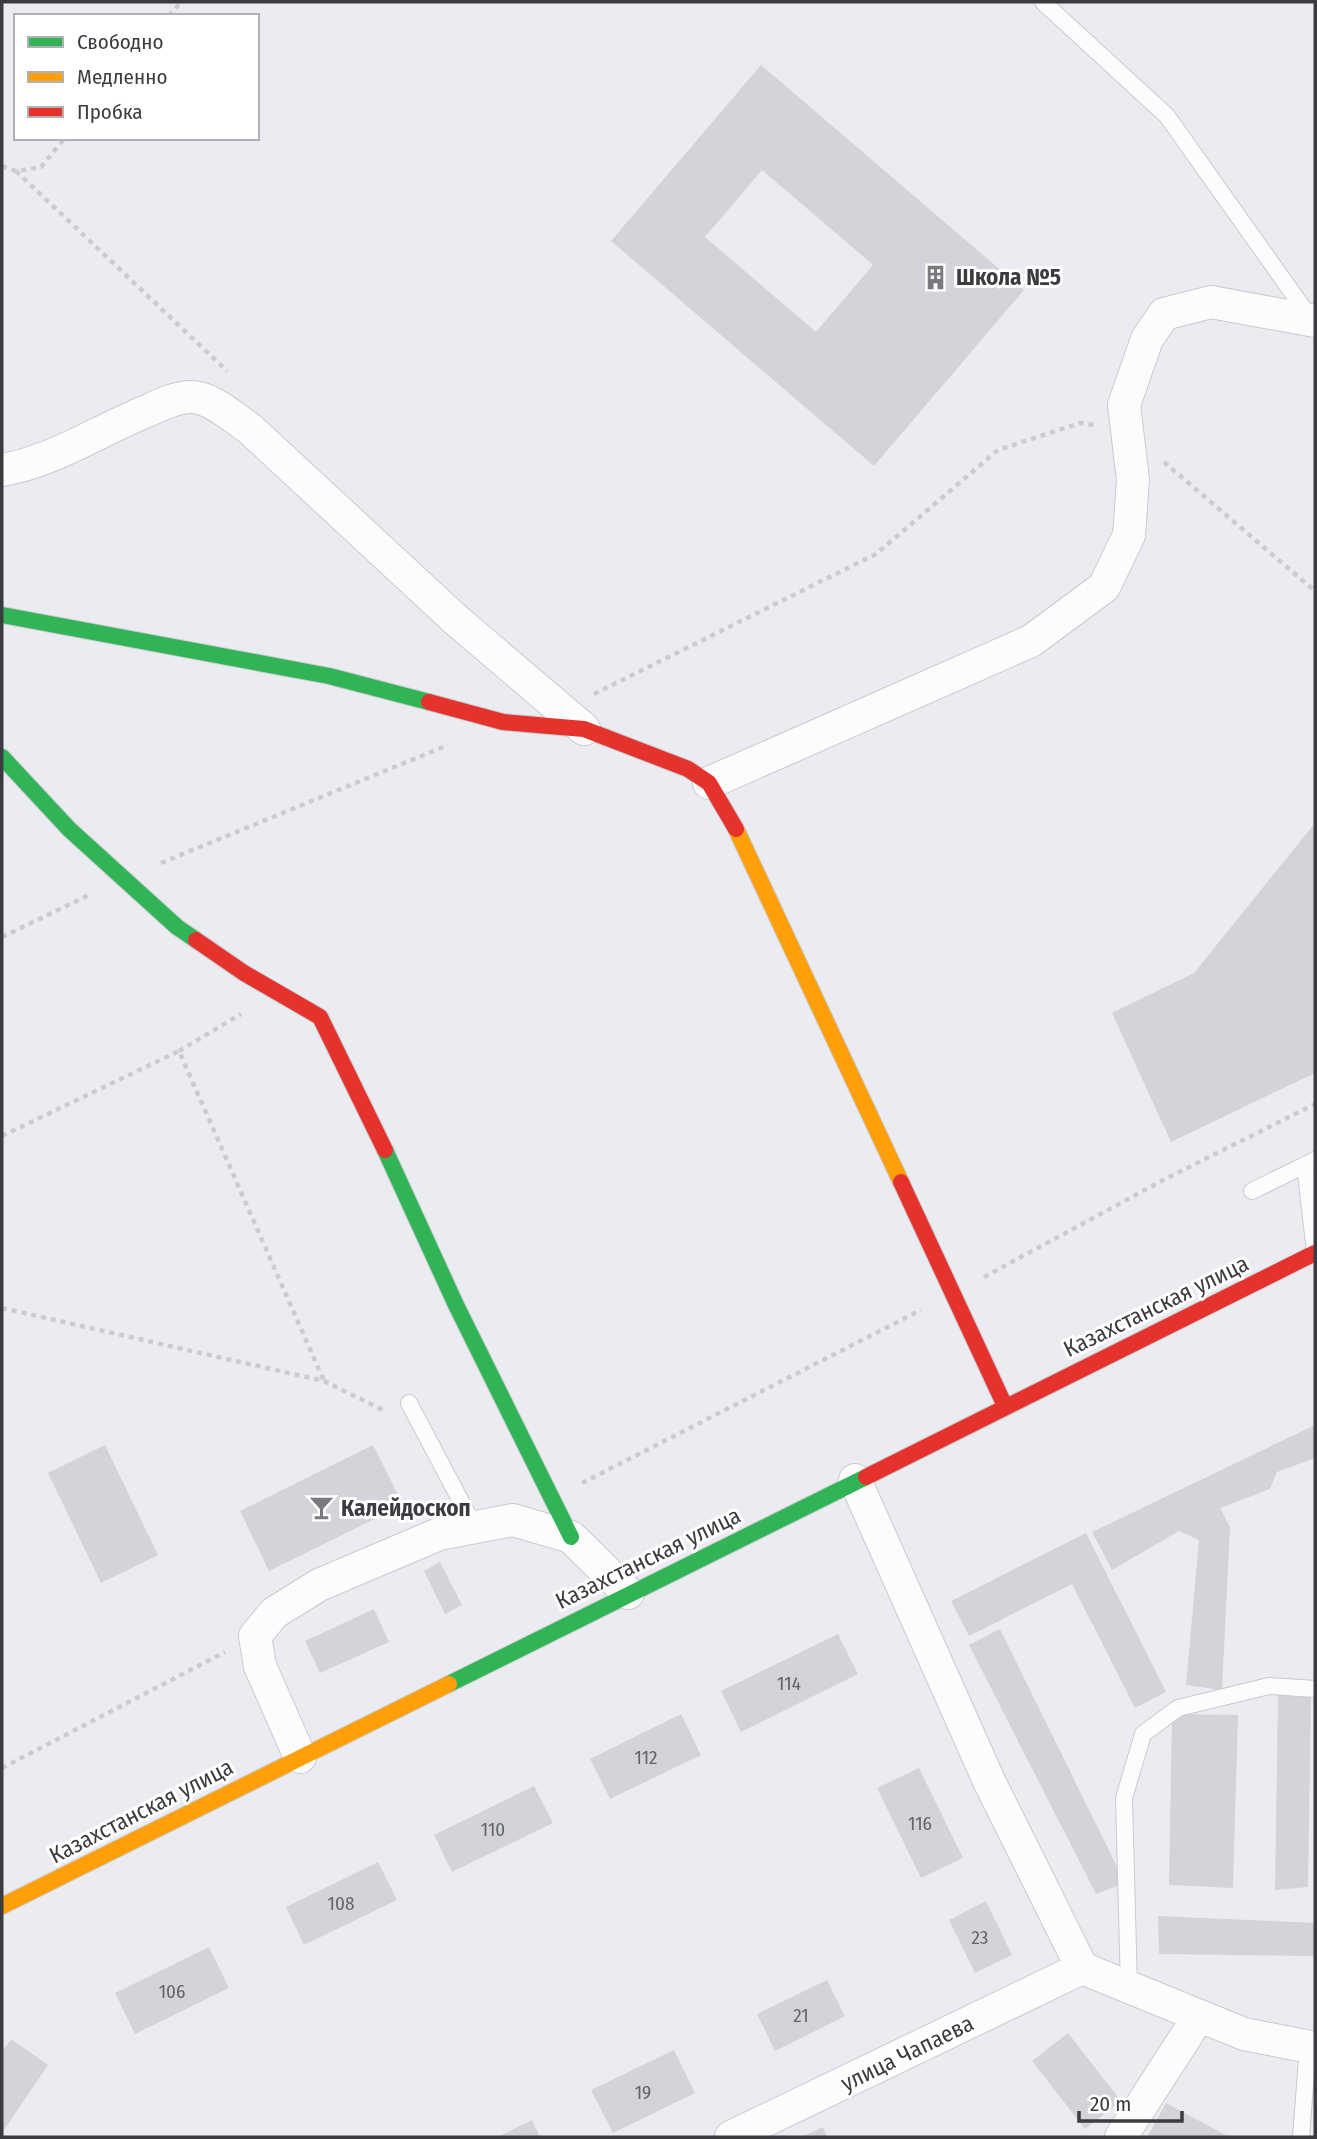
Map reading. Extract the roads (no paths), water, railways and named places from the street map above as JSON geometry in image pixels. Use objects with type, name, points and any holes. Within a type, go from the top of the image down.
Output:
[{"type":"street","points":[[709,783],[1031,640],[1104,587],[1129,535],[1133,480],[1124,405],[1147,339],[1164,314],[1211,302],[1314,321]]},
{"type":"street","points":[[2,470],[43,460],[170,401],[193,396],[211,403],[250,428],[455,619],[584,729]]},
{"type":"street","points":[[2,615],[329,676],[503,722],[584,729],[688,769],[709,783],[740,836],[1005,1406]]},
{"type":"street","points":[[2,757],[69,829],[177,927],[244,973],[320,1017],[356,1087],[456,1305],[570,1536],[628,1593]]},
{"type":"street","name":"Казахстанская улица","points":[[2,1906],[1315,1252]]},
{"type":"street","points":[[855,1480],[990,1783],[1082,1968],[1244,2034],[1312,2047]]},
{"type":"street","points":[[300,1757],[260,1666],[255,1636],[274,1613],[319,1585],[439,1534],[513,1520],[570,1536]]},
{"type":"street","name":"улица Чапаева","points":[[731,2137],[1082,1968]]},
{"type":"street","points":[[1121,2137],[1199,2016]]},
{"type":"lane","points":[[1043,2],[1167,116],[1314,321]]},
{"type":"lane","points":[[1252,1191],[1310,1162],[1315,1252]]},
{"type":"lane","points":[[409,1403],[475,1528]]},
{"type":"lane","points":[[1129,1987],[1124,1798],[1143,1734],[1178,1708],[1269,1686],[1315,1689]]},
{"type":"lane","points":[[1301,2137],[1312,2047]]},
{"type":"place","name":"Школа №5","points":[[936,277]]},
{"type":"place","name":"Калейдоскоп","points":[[321,1508]]}]
